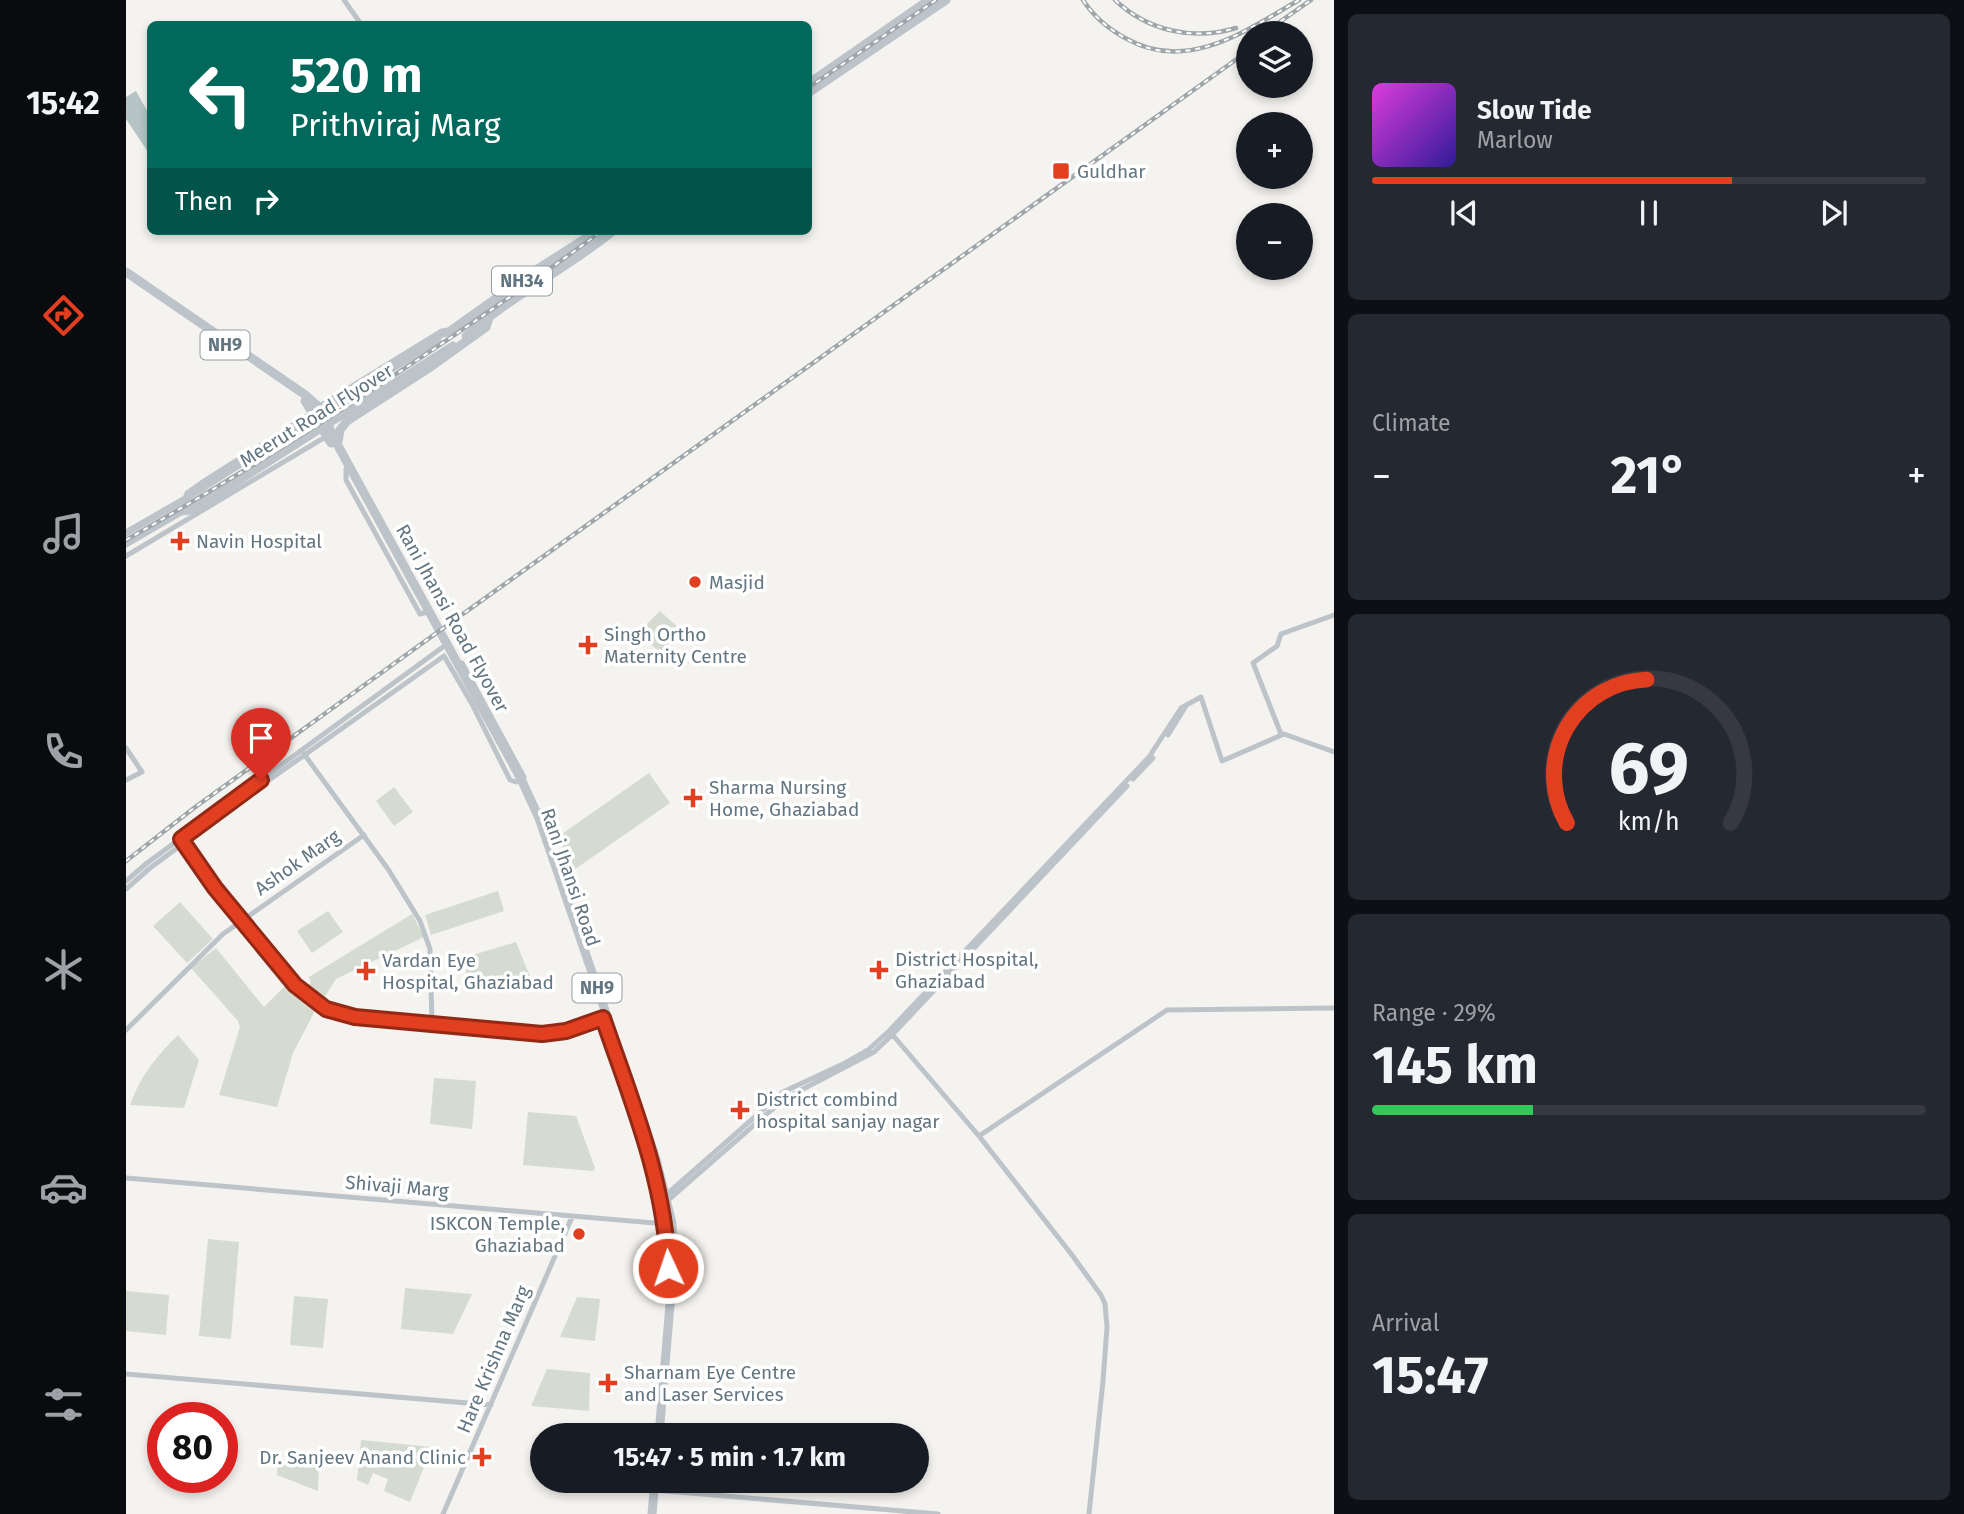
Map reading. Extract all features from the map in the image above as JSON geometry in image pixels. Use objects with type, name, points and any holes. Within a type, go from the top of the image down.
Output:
[{"type":"highway","points":[[812,81],[929,0]]},
{"type":"highway","points":[[812,90],[946,0]]},
{"type":"highway","name":"NH34","points":[[459,344],[487,311],[533,272],[590,235]]},
{"type":"highway","name":"NH34","points":[[449,332],[559,270],[608,235]]},
{"type":"highway","name":"NH9","points":[[126,275],[301,398],[319,414],[349,470]]},
{"type":"highway","points":[[319,414],[439,334],[449,332]]},
{"type":"highway","points":[[337,444],[341,429],[350,419],[459,344]]},
{"type":"highway","name":"NH9","points":[[319,414],[327,436],[349,470]]},
{"type":"highway","name":"Rani Jhansi Road Flyover","points":[[349,470],[520,783]]},
{"type":"highway","name":"Rani Jhansi Road","points":[[520,783],[559,858],[559,883]]},
{"type":"highway","name":"Rani Jhansi Road","points":[[520,783],[559,883],[666,1198],[672,1223],[673,1269],[663,1349]]},
{"type":"highway","name":"Rani Jhansi Road","points":[[652,1155],[666,1224],[668,1268],[659,1423]]},
{"type":"highway","name":"Rani Jhansi Road","points":[[655,1423],[661,1375]]},
{"type":"highway","points":[[649,1514],[652,1493]]},
{"type":"main road","name":"Meerut Road Flyover","points":[[126,533],[196,493],[449,332]]},
{"type":"main road","name":"Meerut Road Flyover","points":[[126,544],[181,512],[192,511],[202,505],[459,344]]},
{"type":"street","points":[[344,0],[360,21]]},
{"type":"street","points":[[186,499],[187,493],[207,479],[319,414]]},
{"type":"street","points":[[181,512],[304,435],[317,440]]},
{"type":"street","points":[[126,556],[327,436]]},
{"type":"street","points":[[349,470],[359,478],[428,603],[430,607],[427,612],[420,614],[346,480],[349,470]]},
{"type":"street","points":[[1281,734],[1254,663],[1276,647],[1281,634],[1334,615]]},
{"type":"street","points":[[126,881],[303,753],[440,648],[450,642],[526,779],[520,783],[510,780],[440,648]]},
{"type":"street","points":[[303,753],[444,656]]},
{"type":"street","points":[[666,1198],[784,1099],[874,1052],[932,983],[1149,757],[1177,714],[1186,706],[1202,697],[1222,761],[1281,734],[1334,752]]},
{"type":"street","points":[[126,748],[142,772],[126,780]]},
{"type":"street","points":[[303,753],[388,869],[420,921],[430,949],[432,1024]]},
{"type":"street","name":"Ashok Marg","points":[[126,1030],[187,968],[241,921],[364,835]]},
{"type":"street","points":[[126,889],[183,841]]},
{"type":"street","points":[[183,841],[215,888],[295,985],[326,1009],[355,1017],[549,1034],[605,1018]]},
{"type":"street","points":[[979,1136],[1167,1010],[1334,1008]]},
{"type":"street","points":[[891,1033],[979,1136],[1072,1255],[1105,1304],[1107,1328],[1103,1381],[1089,1514]]},
{"type":"street","name":"Shivaji Marg","points":[[126,1178],[666,1224]]},
{"type":"street","name":"Hare Krishna Marg","points":[[443,1514],[572,1217]]},
{"type":"street","points":[[126,1374],[491,1405]]},
{"type":"street","points":[[724,1493],[866,1511],[938,1514]]},
{"type":"shaded area","points":[[136,91],[147,111],[147,150],[126,119],[126,97]]},
{"type":"shaded area","points":[[660,611],[681,630],[660,653],[639,632]]},
{"type":"shaded area","points":[[649,773],[670,803],[571,872],[559,836]]},
{"type":"shaded area","points":[[394,787],[413,812],[394,826],[376,801]]},
{"type":"shaded area","points":[[498,891],[504,911],[431,935],[425,915]]},
{"type":"shaded area","points":[[180,902],[213,939],[187,963],[153,926]]},
{"type":"shaded area","points":[[328,911],[343,932],[312,953],[297,931]]},
{"type":"shaded area","points":[[412,914],[424,937],[336,979],[321,1003],[305,988],[311,983],[309,977]]},
{"type":"shaded area","points":[[516,942],[535,989],[466,984],[466,957]]},
{"type":"shaded area","points":[[216,948],[264,1007],[287,984],[316,1009],[293,1053],[277,1107],[219,1095],[240,1027],[238,1021],[191,968]]},
{"type":"shaded area","points":[[178,1035],[199,1060],[184,1108],[130,1105],[150,1067]]},
{"type":"shaded area","points":[[434,1078],[476,1081],[472,1129],[430,1124]]},
{"type":"shaded area","points":[[528,1112],[576,1116],[595,1168],[593,1171],[523,1165]]},
{"type":"shaded area","points":[[208,1239],[239,1242],[231,1339],[199,1336]]},
{"type":"shaded area","points":[[405,1288],[472,1294],[453,1334],[401,1329]]},
{"type":"shaded area","points":[[126,1291],[169,1295],[166,1335],[126,1331]]},
{"type":"shaded area","points":[[294,1296],[328,1299],[323,1348],[290,1345]]},
{"type":"shaded area","points":[[577,1297],[600,1299],[595,1341],[560,1337]]},
{"type":"shaded area","points":[[547,1369],[590,1373],[589,1411],[531,1406]]},
{"type":"shaded area","points":[[361,1440],[432,1447],[410,1502],[384,1491],[388,1479],[373,1473],[368,1485],[357,1480]]},
{"type":"shaded area","points":[[278,1460],[319,1463],[318,1491],[277,1475]]},
{"type":"railway","points":[[812,85],[936,0]]},
{"type":"railway","points":[[1083,0],[1097,17],[1127,39],[1150,48],[1172,51],[1195,50],[1216,43],[1259,24],[1299,0]]},
{"type":"railway","points":[[1115,0],[1142,19],[1172,30],[1204,33],[1236,28]]},
{"type":"railway","points":[[1281,21],[1311,0]]},
{"type":"railway","points":[[126,861],[194,808],[1236,60]]},
{"type":"railway","points":[[126,540],[369,392],[596,235]]},
{"type":"place","name":"Guldhar","points":[[1061,171]]},
{"type":"place","name":"Navin Hospital","points":[[180,541]]},
{"type":"place","name":"Masjid","points":[[695,582]]},
{"type":"place","name":"Singh Ortho Maternity Centre","points":[[588,645]]},
{"type":"place","name":"Sharma Nursing Home, Ghaziabad","points":[[693,798]]},
{"type":"place","name":"District Hospital, Ghaziabad","points":[[879,970]]},
{"type":"place","name":"Vardan Eye Hospital, Ghaziabad","points":[[366,971]]},
{"type":"place","name":"District combind hospital sanjay nagar","points":[[740,1110]]},
{"type":"place","name":"ISKCON Temple, Ghaziabad","points":[[579,1234]]},
{"type":"place","name":"Sharnam Eye Centre and Laser Services","points":[[608,1383]]},
{"type":"place","name":"Dr. Sanjeev Anand Clinic","points":[[482,1457]]},
{"type":"route","points":[[261,780],[181,839],[215,888],[285,974],[318,1004],[337,1013],[355,1017],[542,1034],[566,1031],[603,1018],[656,1175],[666,1224],[668,1268]]}]
